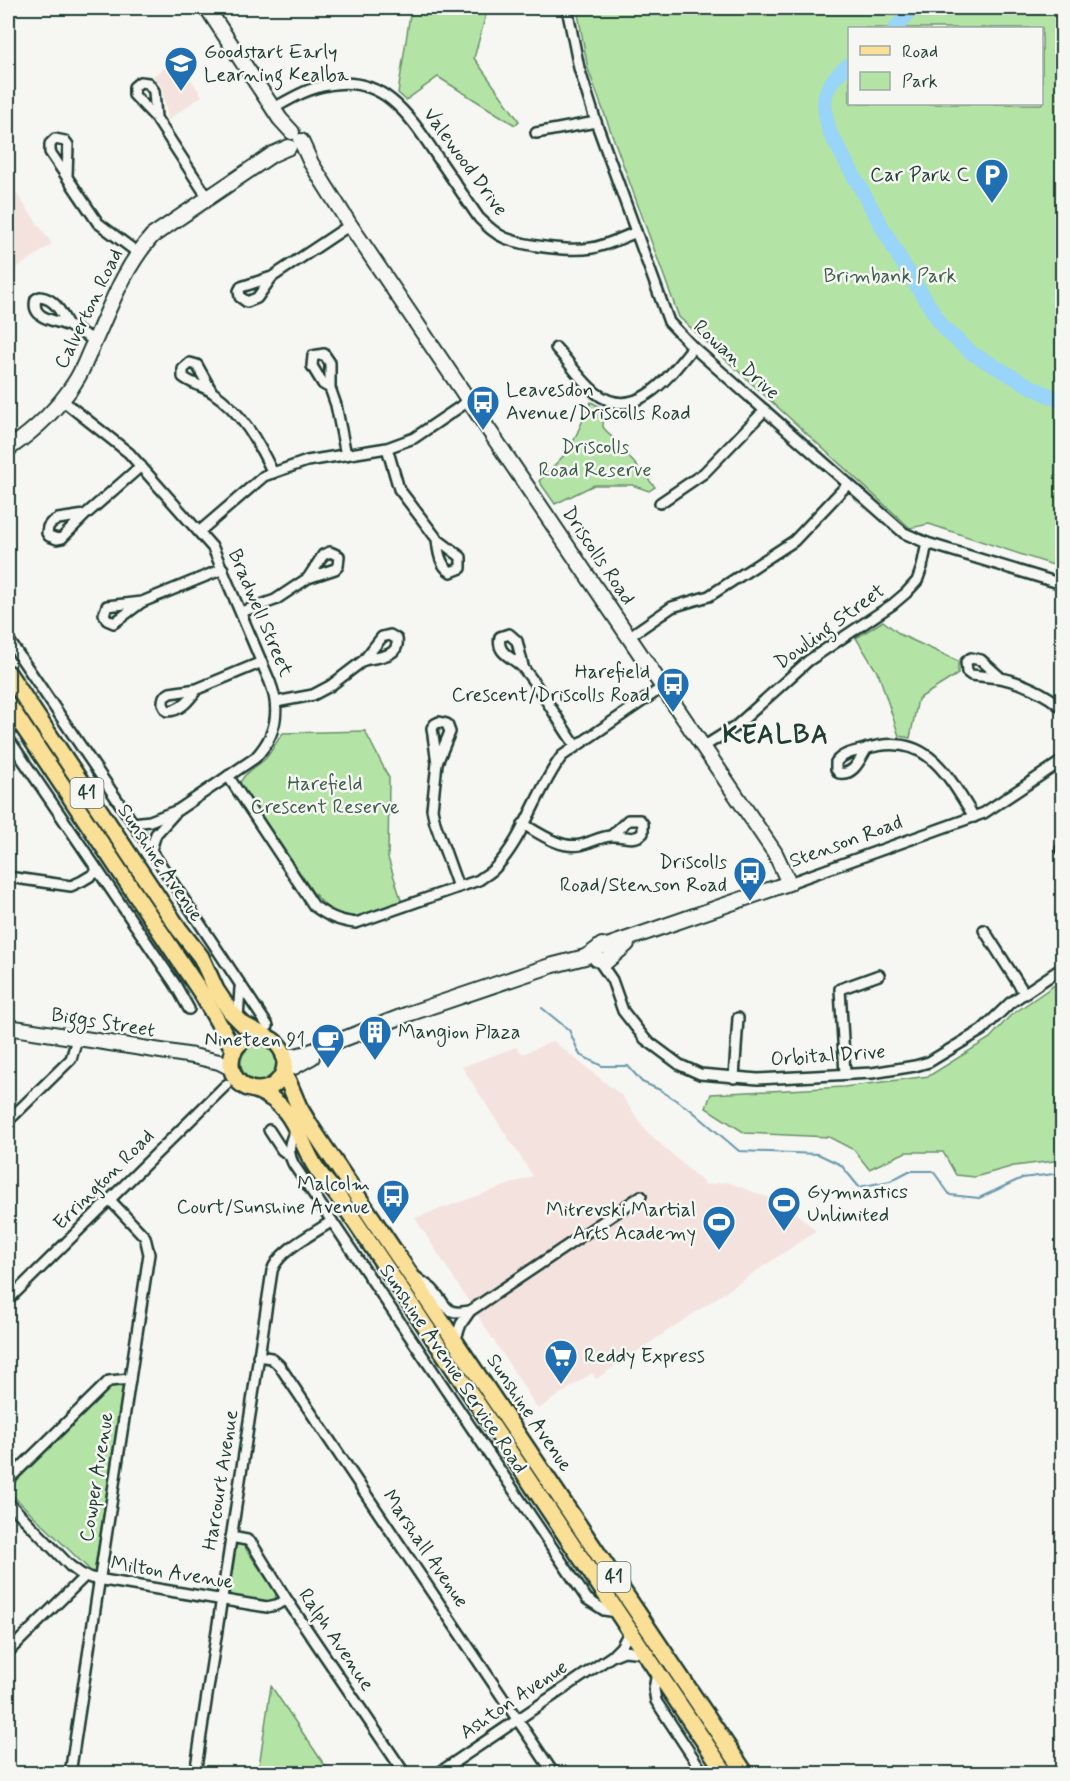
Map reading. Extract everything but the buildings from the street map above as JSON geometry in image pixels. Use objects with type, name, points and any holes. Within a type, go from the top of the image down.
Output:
[{"type":"main road","name":"Sunshine Avenue","points":[[8,673],[179,929],[201,957],[216,990],[238,1019],[266,1031]]},
{"type":"main road","name":"Sunshine Avenue","points":[[8,704],[202,994],[233,1057]]},
{"type":"main road","points":[[233,1057],[247,1038],[266,1031]]},
{"type":"main road","name":"41","points":[[266,1031],[279,1045],[284,1065]]},
{"type":"main road","name":"41","points":[[233,1057],[238,1081],[256,1090]]},
{"type":"main road","name":"Sunshine Avenue","points":[[284,1065],[304,1115],[746,1773]]},
{"type":"main road","points":[[256,1090],[276,1083],[284,1065]]},
{"type":"main road","name":"Sunshine Avenue","points":[[256,1090],[278,1103],[297,1127],[316,1167],[340,1199],[726,1773]]},
{"type":"main road","points":[[431,1335],[455,1341]]},
{"type":"main road","points":[[521,1439],[517,1444],[517,1450],[535,1478],[553,1517]]},
{"type":"main road","points":[[646,1625],[670,1672],[687,1698],[689,1708],[686,1716]]},
{"type":"street","name":"Driscolls Road","points":[[207,8],[277,113],[291,141],[311,163],[350,225],[781,862],[789,883]]},
{"type":"street","name":"Rowan Drive","points":[[567,8],[579,68],[596,122],[669,322],[693,347],[904,533],[927,543],[1062,584]]},
{"type":"street","name":"Valewood Drive","points":[[277,113],[305,91],[330,84],[358,85],[374,90],[388,96],[409,116],[479,218],[490,230],[504,238],[524,243],[580,249],[595,247],[636,232]]},
{"type":"street","points":[[156,118],[208,198]]},
{"type":"street","points":[[536,133],[596,122]]},
{"type":"street","name":"Calverton Road","points":[[8,449],[40,424],[62,400],[76,380],[123,278],[138,253],[152,236],[291,141]]},
{"type":"street","points":[[68,176],[98,222],[138,253]]},
{"type":"street","points":[[272,277],[350,225]]},
{"type":"street","points":[[68,326],[95,340]]},
{"type":"street","points":[[556,348],[595,392],[612,401],[623,403],[635,401],[654,392],[693,347]]},
{"type":"street","points":[[330,388],[336,405],[346,455]]},
{"type":"street","points":[[212,392],[253,432],[273,473]]},
{"type":"street","name":"Bradwell Street","points":[[62,400],[129,453],[213,548],[262,662],[276,702],[273,731],[262,750],[246,765],[178,810],[156,819],[133,824]]},
{"type":"street","points":[[200,531],[258,481],[273,473],[307,461],[387,448],[414,438],[470,400]]},
{"type":"street","points":[[660,503],[704,473],[765,410]]},
{"type":"street","points":[[387,448],[399,489],[436,539]]},
{"type":"street","points":[[85,515],[141,466]]},
{"type":"street","points":[[630,636],[672,607],[709,596],[794,541],[848,484]]},
{"type":"street","name":"Dowling Street","points":[[703,747],[735,726],[807,661],[906,593],[917,581],[927,543]]},
{"type":"street","points":[[142,602],[223,569]]},
{"type":"street","points":[[241,612],[275,600],[308,578]]},
{"type":"street","points":[[8,639],[151,850],[266,1031]]},
{"type":"street","points":[[276,702],[313,695],[330,686],[364,660]]},
{"type":"street","points":[[197,689],[262,662]]},
{"type":"street","points":[[523,666],[575,745]]},
{"type":"street","points":[[1001,678],[1036,691],[1054,700],[1062,708]]},
{"type":"street","points":[[228,776],[314,906],[340,921],[356,923],[479,880],[495,868],[511,846],[550,771],[562,756],[663,687]]},
{"type":"street","points":[[8,738],[175,984],[189,1009]]},
{"type":"street","points":[[867,748],[884,743],[900,744],[931,758],[944,771],[974,817]]},
{"type":"street","name":"Stenson Road","points":[[284,1065],[295,1056],[394,1019],[570,960],[604,956],[633,938],[974,817],[992,809],[1062,761]]},
{"type":"street","points":[[437,763],[432,809],[458,887]]},
{"type":"street","name":"Sunshine Avenue","points":[[151,850],[156,834],[178,810]]},
{"type":"street","points":[[523,824],[565,845],[578,846],[611,836]]},
{"type":"street","points":[[8,877],[71,886],[97,872]]},
{"type":"street","points":[[984,930],[1024,994]]},
{"type":"street","name":"Orbital Drive","points":[[604,956],[623,1011],[645,1039],[690,1070],[706,1075],[758,1079],[896,1070],[929,1062],[982,1030],[1010,1003],[1062,968]]},
{"type":"street","points":[[845,1074],[840,989],[879,975]]},
{"type":"street","points":[[175,984],[202,994]]},
{"type":"street","points":[[238,1019],[240,988]]},
{"type":"street","points":[[734,1078],[738,1018]]},
{"type":"street","name":"Biggs Street","points":[[8,1027],[219,1062],[233,1057]]},
{"type":"street","points":[[8,1121],[71,1059],[77,1039]]},
{"type":"street","name":"Errington Road","points":[[8,1300],[226,1085]]},
{"type":"street","points":[[290,1156],[290,1143],[297,1127]]},
{"type":"street","name":"Sunshine Avenue Service Road","points":[[269,1130],[282,1150],[290,1156],[297,1170],[587,1599],[604,1610],[617,1612]]},
{"type":"street","points":[[455,1341],[461,1324],[470,1311],[641,1196]]},
{"type":"street","name":"Cowper Avenue","points":[[70,1773],[149,1254],[148,1244],[138,1229],[110,1200]]},
{"type":"street","name":"Harcourt Avenue","points":[[195,1773],[273,1264],[281,1255],[332,1221]]},
{"type":"street","points":[[409,1272],[433,1290],[449,1311],[457,1313],[470,1311]]},
{"type":"street","name":"Marshall Avenue","points":[[258,1356],[271,1358],[279,1365],[554,1773]]},
{"type":"street","points":[[8,1480],[108,1381],[130,1379]]},
{"type":"street","name":"Milton Avenue","points":[[8,1502],[70,1566],[85,1576],[99,1581],[267,1607],[287,1600]]},
{"type":"street","name":"Ralph Avenue","points":[[231,1537],[247,1540],[252,1544],[287,1600],[405,1773]]},
{"type":"street","points":[[8,1652],[85,1576]]},
{"type":"street","name":"Ashton Avenue","points":[[437,1773],[612,1656],[621,1647],[630,1631]]},
{"type":"street","name":"Ashton Avenue","points":[[612,1656],[624,1651],[644,1653]]},
{"type":"street","points":[[657,1673],[654,1689],[656,1701],[704,1773]]},
{"type":"shaded area","name":"Goodstart Early Learning Kealba","points":[[175,61],[202,96],[168,120],[162,87],[153,76]]},
{"type":"shaded area","points":[[8,182],[52,244],[8,274]]},
{"type":"shaded area","points":[[553,1041],[622,1096],[646,1131],[706,1185],[727,1182],[787,1205],[816,1231],[596,1379],[592,1373],[538,1409],[415,1218],[533,1176],[462,1067],[516,1047],[523,1054]]},
{"type":"green space","points":[[411,8],[487,11],[474,58],[519,121],[515,125],[438,77],[406,100],[398,93]]},
{"type":"green space","name":"Brimbank Park","points":[[577,8],[1062,8],[1062,568],[929,524],[910,528],[679,317],[588,69]]},
{"type":"green space","name":"Driscolls Road Reserve","points":[[591,402],[604,409],[603,427],[655,487],[649,491],[632,485],[594,485],[555,504],[539,481],[570,449]]},
{"type":"green space","points":[[883,621],[901,635],[958,661],[958,674],[918,699],[910,738],[899,736],[879,675],[856,638]]},
{"type":"green space","name":"Harefield Crescent Reserve","points":[[365,731],[389,778],[388,858],[402,903],[358,916],[343,916],[331,912],[312,891],[240,783],[267,757],[283,733]]},
{"type":"green space","points":[[1062,980],[1062,1160],[1014,1166],[975,1177],[956,1175],[943,1152],[906,1152],[869,1169],[854,1150],[829,1137],[745,1133],[706,1108],[711,1094],[844,1087],[929,1076],[990,1038],[1010,1016]]},
{"type":"green space","points":[[259,1045],[272,1050],[277,1063],[272,1076],[259,1081],[246,1076],[241,1063],[246,1050]]},
{"type":"green space","points":[[115,1384],[123,1388],[94,1574],[8,1489]]},
{"type":"green space","points":[[238,1544],[244,1546],[276,1593],[275,1601],[232,1597],[227,1588],[234,1548]]},
{"type":"green space","points":[[271,1686],[330,1773],[258,1773]]},
{"type":"waterway","points":[[897,27],[912,8]]},
{"type":"waterway","points":[[848,66],[834,79],[826,94],[825,112],[830,133],[900,259],[944,329],[973,354],[1062,402]]},
{"type":"waterway","points":[[542,1008],[569,1030],[580,1055],[602,1066],[628,1066],[642,1082],[660,1090],[691,1110],[739,1151],[818,1154],[841,1165],[859,1187],[890,1181],[909,1171],[933,1171],[950,1195],[979,1198],[1022,1178],[1062,1173]]},
{"type":"place","name":"Goodstart Early Learning Kealba","points":[[181,92]]},
{"type":"place","name":"Car Park C","points":[[992,204]]},
{"type":"place","name":"Leavesdon Avenue/Driscolls Road","points":[[483,431]]},
{"type":"place","name":"Harefield Crescent/Driscolls Road","points":[[673,713]]},
{"type":"place","name":"Driscolls Road/Stenson Road","points":[[750,902]]},
{"type":"place","name":"Mangion Plaza","points":[[375,1061]]},
{"type":"place","name":"Nineteen 91","points":[[328,1069]]},
{"type":"place","name":"Malcolm Court/Sunshine Avenue","points":[[393,1225]]},
{"type":"place","name":"Gymnastics Unlimited","points":[[784,1232]]},
{"type":"place","name":"Mitrevski Martial Arts Academy","points":[[719,1251]]},
{"type":"place","name":"Reddy Express","points":[[561,1385]]},
{"type":"district","name":"KEALBA","points":[[776,736]]}]
